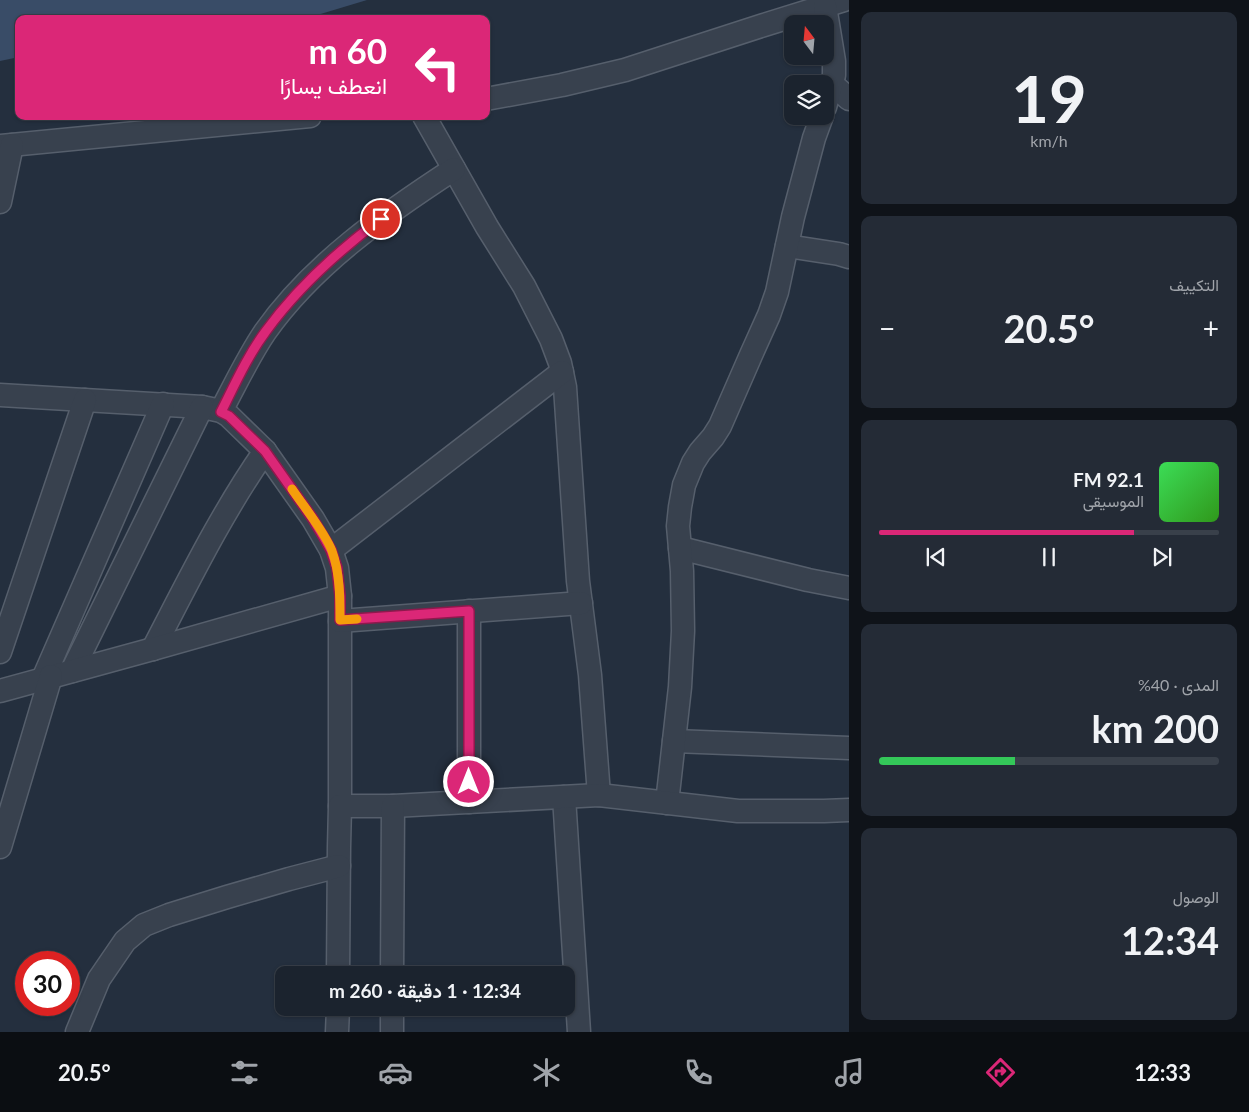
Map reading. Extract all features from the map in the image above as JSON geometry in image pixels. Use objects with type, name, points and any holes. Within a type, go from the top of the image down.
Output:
[{"type":"street","points":[[490,98],[562,85],[625,70],[835,3],[834,75]]},
{"type":"street","points":[[834,86],[849,99]]},
{"type":"street","points":[[0,202],[6,145],[271,120]]},
{"type":"street","points":[[426,120],[487,227],[524,286],[551,339],[560,363],[565,387],[578,581],[590,675],[599,795]]},
{"type":"street","points":[[667,803],[680,687],[683,631],[682,571],[678,526],[684,486],[693,463],[720,426],[769,315],[777,292],[802,182],[819,125]]},
{"type":"street","points":[[55,675],[211,409],[245,364],[265,332],[316,273],[356,238],[407,200],[454,169]]},
{"type":"street","points":[[787,246],[849,257]]},
{"type":"street","points":[[331,550],[562,372]]},
{"type":"street","points":[[0,395],[163,404],[211,409],[229,416],[265,451],[313,519],[331,550],[337,568],[340,596],[338,966]]},
{"type":"street","points":[[0,652],[86,400]]},
{"type":"street","points":[[0,846],[55,675],[163,404]]},
{"type":"street","points":[[153,649],[215,531],[245,480],[265,451]]},
{"type":"street","points":[[680,548],[808,580],[849,588]]},
{"type":"street","points":[[0,691],[340,596]]},
{"type":"street","points":[[340,620],[581,603]]},
{"type":"street","points":[[469,611],[470,802]]},
{"type":"street","points":[[674,741],[849,748]]},
{"type":"street","points":[[340,806],[393,806],[599,795],[738,811],[824,812],[849,810]]},
{"type":"street","points":[[564,797],[579,1032]]},
{"type":"street","points":[[392,966],[393,806]]},
{"type":"street","points":[[77,1032],[99,979],[125,941],[144,925],[227,897],[339,866]]},
{"type":"street","points":[[337,1032],[338,1016]]},
{"type":"street","points":[[392,1016],[392,1032]]},
{"type":"water","points":[[0,0],[367,0],[317,15],[15,15],[15,58],[0,61]]},
{"type":"slow traffic","points":[[292,489],[313,519],[331,550],[337,568],[340,620],[357,619]]},
{"type":"route","points":[[381,219],[322,267],[291,300],[265,332],[245,364],[221,412],[229,416],[265,451],[313,519],[326,541],[337,568],[340,620],[469,611],[469,782]]}]
